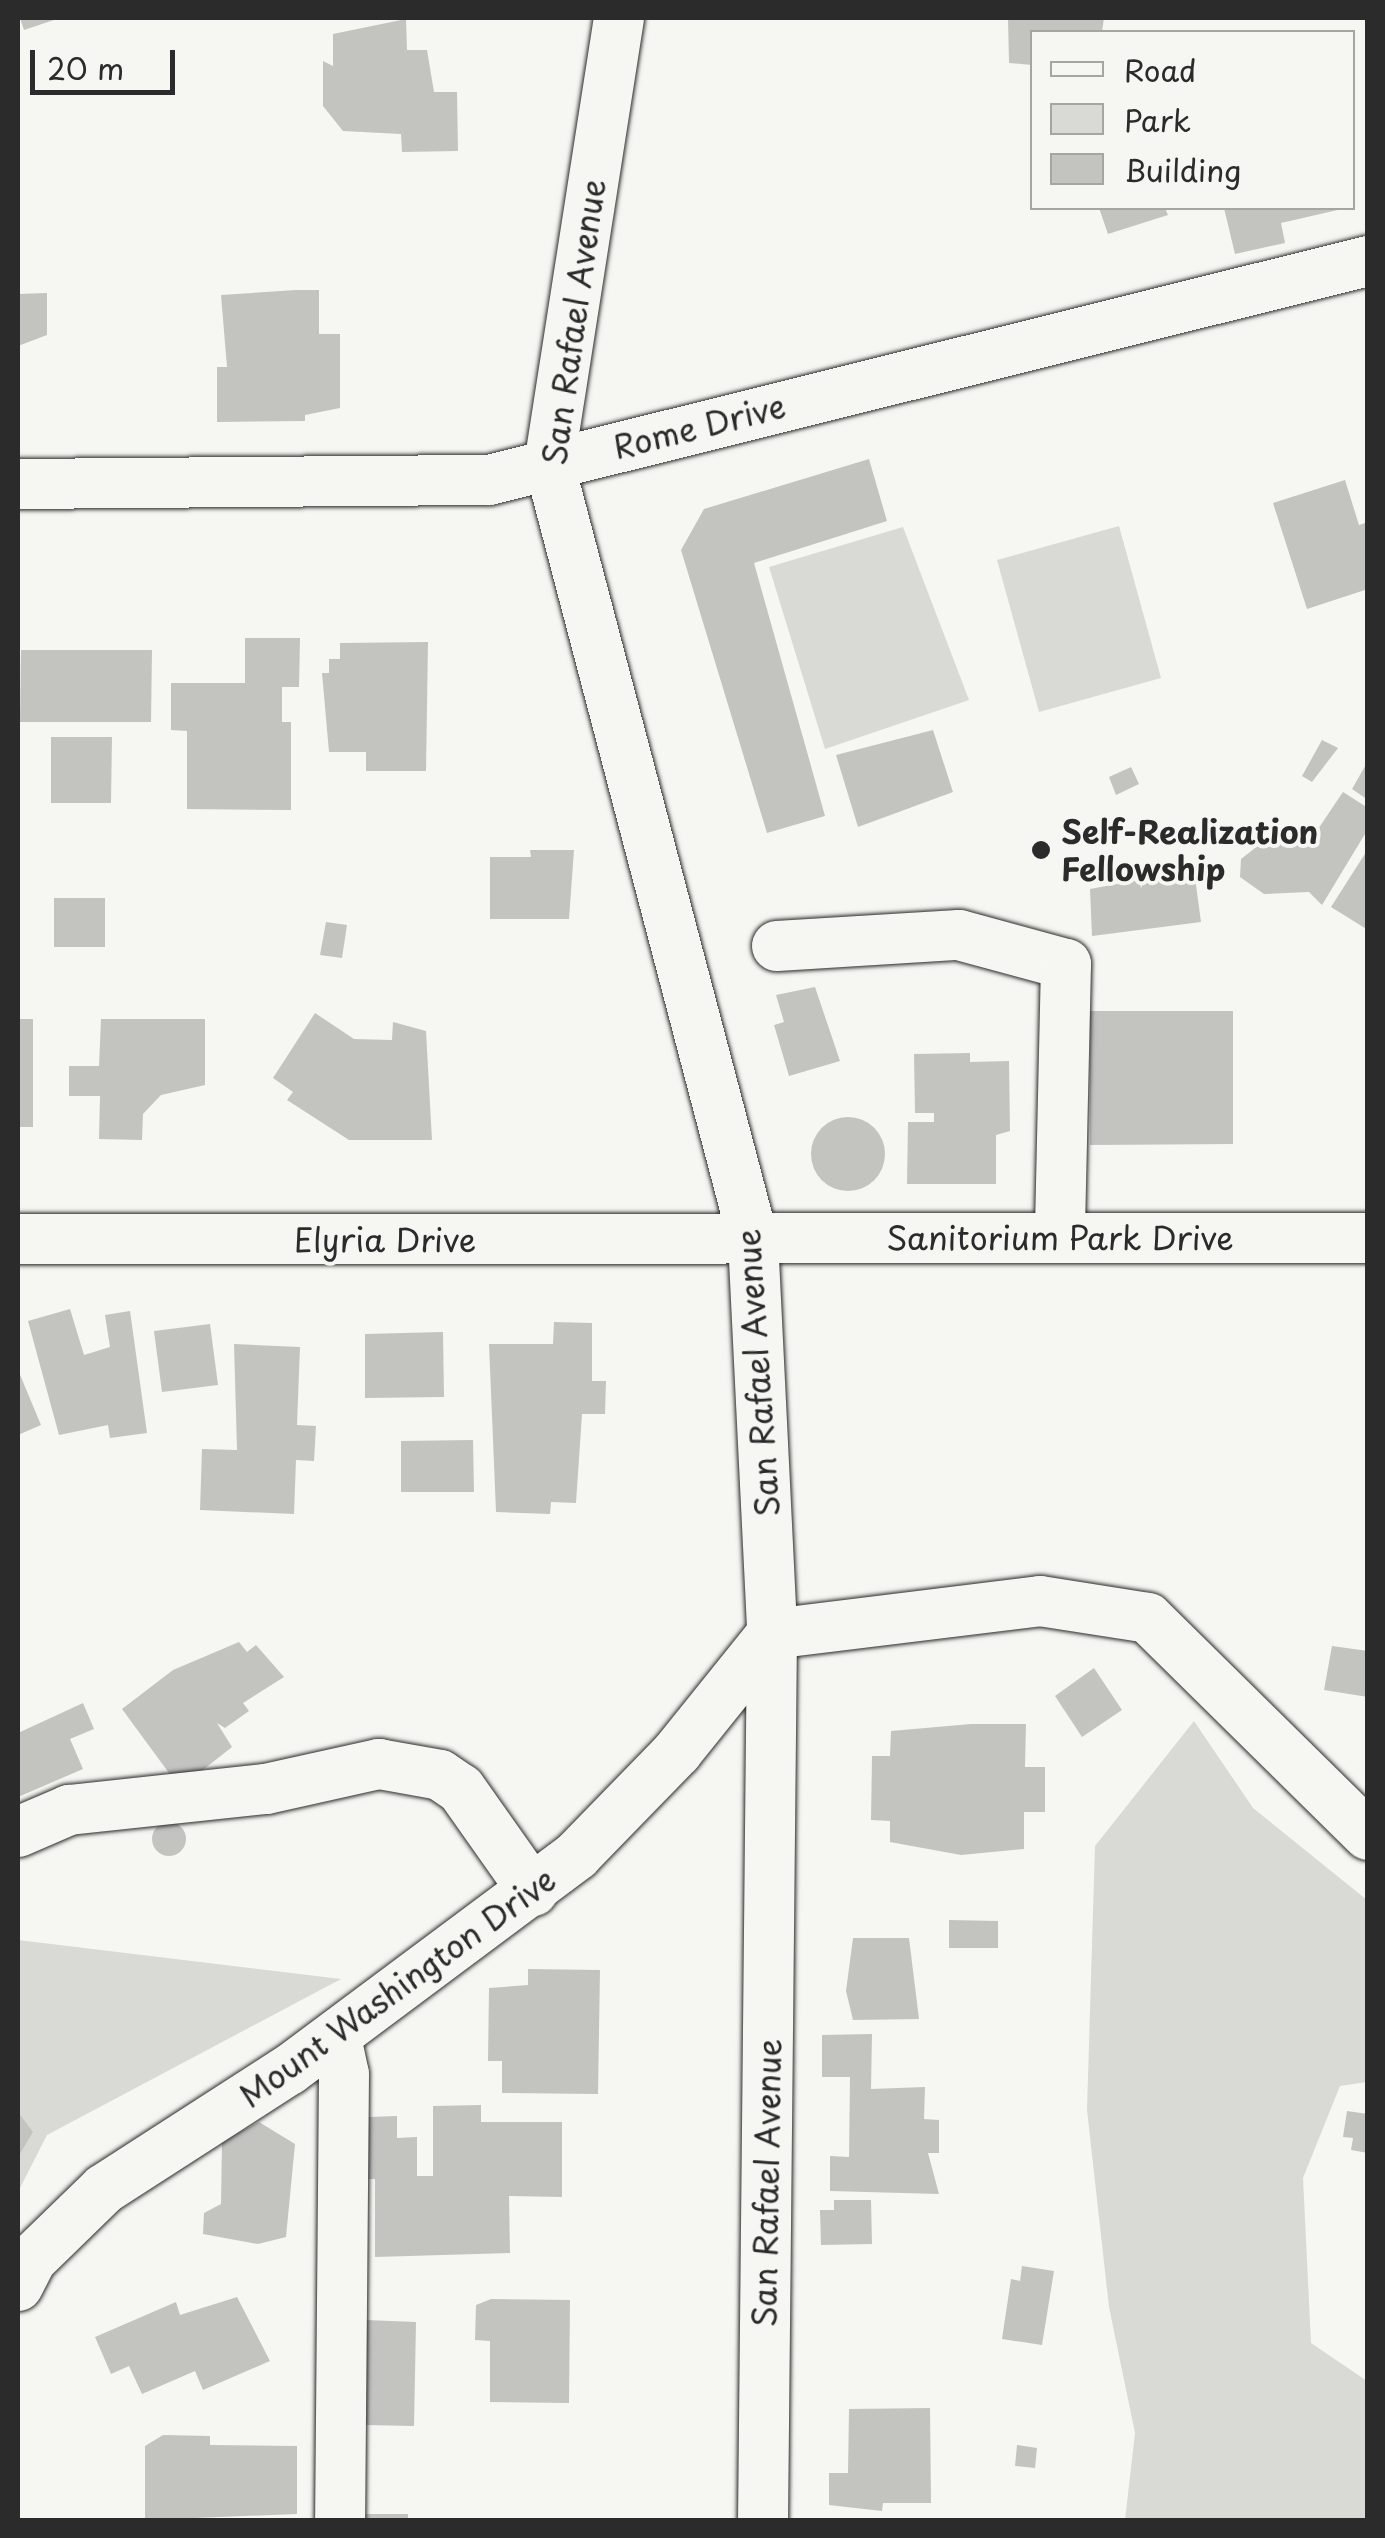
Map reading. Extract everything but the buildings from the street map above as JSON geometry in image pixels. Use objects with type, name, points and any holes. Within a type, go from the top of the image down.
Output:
[{"type":"street","name":"San Rafael Avenue","points":[[619,18],[549,463],[753,1239],[772,1634],[763,2520]]},
{"type":"street","name":"Rome Drive","points":[[18,484],[489,480],[1368,261]]},
{"type":"street","points":[[777,946],[958,935],[1066,964],[1060,1236]]},
{"type":"street","name":"Sanitorium Park Drive","points":[[753,1239],[1368,1238]]},
{"type":"street","name":"Elyria Drive","points":[[18,1240],[753,1239]]},
{"type":"street","points":[[772,1634],[1040,1601],[1148,1618],[1368,1835]]},
{"type":"street","name":"Mount Washington Drive","points":[[18,2286],[31,2260],[104,2189],[336,2037],[532,1891],[678,1752],[772,1634]]},
{"type":"street","points":[[18,1832],[69,1810],[266,1789],[379,1764],[440,1775],[461,1789],[532,1891]]},
{"type":"street","points":[[336,2037],[344,2074],[340,2520]]},
{"type":"green space","points":[[1119,526],[1161,678],[1039,712],[997,560]]},
{"type":"green space","points":[[903,527],[969,700],[825,749],[769,567]]},
{"type":"green space","points":[[1194,1721],[1253,1808],[1367,1900],[1367,2082],[1340,2086],[1303,2178],[1311,2343],[1367,2381],[1367,2520],[1125,2520],[1135,2433],[1109,2307],[1087,2110],[1095,1846]]},
{"type":"green space","points":[[18,1940],[341,1979],[47,2135],[18,2192]]},
{"type":"place","name":"Self-Realization Fellowship","points":[[1041,850]]}]
